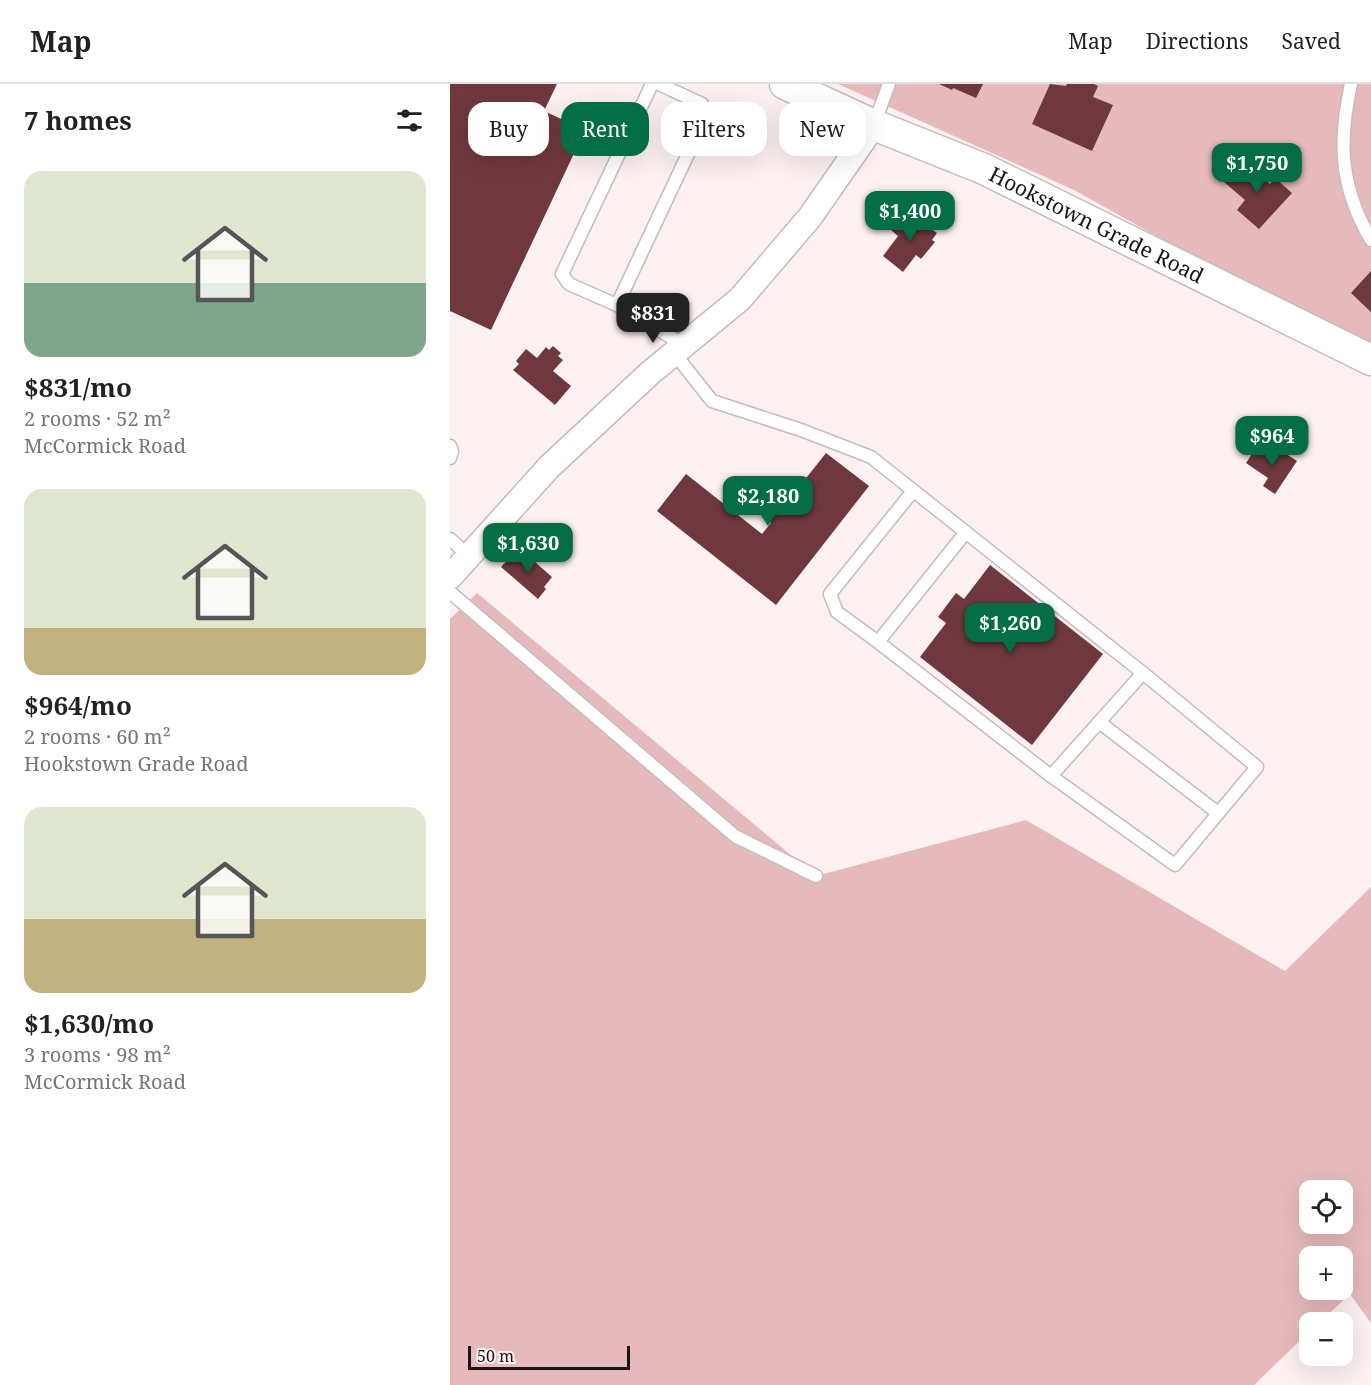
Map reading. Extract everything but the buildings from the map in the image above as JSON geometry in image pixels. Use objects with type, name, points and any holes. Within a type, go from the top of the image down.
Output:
[{"type":"street","name":"Hookstown Grade Road","points":[[785,84],[874,125],[984,169],[1371,360]]},
{"type":"street","points":[[450,577],[549,467],[650,373],[740,299],[810,217],[874,125]]},
{"type":"lane","points":[[652,84],[562,274],[569,284],[617,305],[679,349],[712,401],[801,430],[871,457],[1143,673],[1257,767],[1175,865],[1051,776],[837,612],[830,594],[913,491]]},
{"type":"lane","points":[[617,305],[704,120],[702,104],[659,84]]},
{"type":"lane","points":[[874,125],[889,84]]},
{"type":"lane","points":[[1351,84],[1343,155],[1347,187],[1371,240]]},
{"type":"lane","points":[[450,446],[452,451],[450,458]]},
{"type":"lane","points":[[878,642],[966,532]]},
{"type":"lane","points":[[450,539],[469,556]]},
{"type":"lane","points":[[450,592],[735,836],[816,876]]},
{"type":"lane","points":[[1051,776],[1143,673]]},
{"type":"lane","points":[[1099,722],[1218,813]]},
{"type":"shaded area","points":[[838,84],[1371,84],[1371,345],[1255,291],[1074,190]]},
{"type":"shaded area","points":[[477,593],[816,876],[1026,820],[1285,971],[1371,887],[1371,1323],[1353,1298],[1353,1246],[1299,1246],[1299,1300],[1344,1300],[1331,1312],[1299,1312],[1299,1342],[1254,1385],[450,1385],[450,619]]}]
